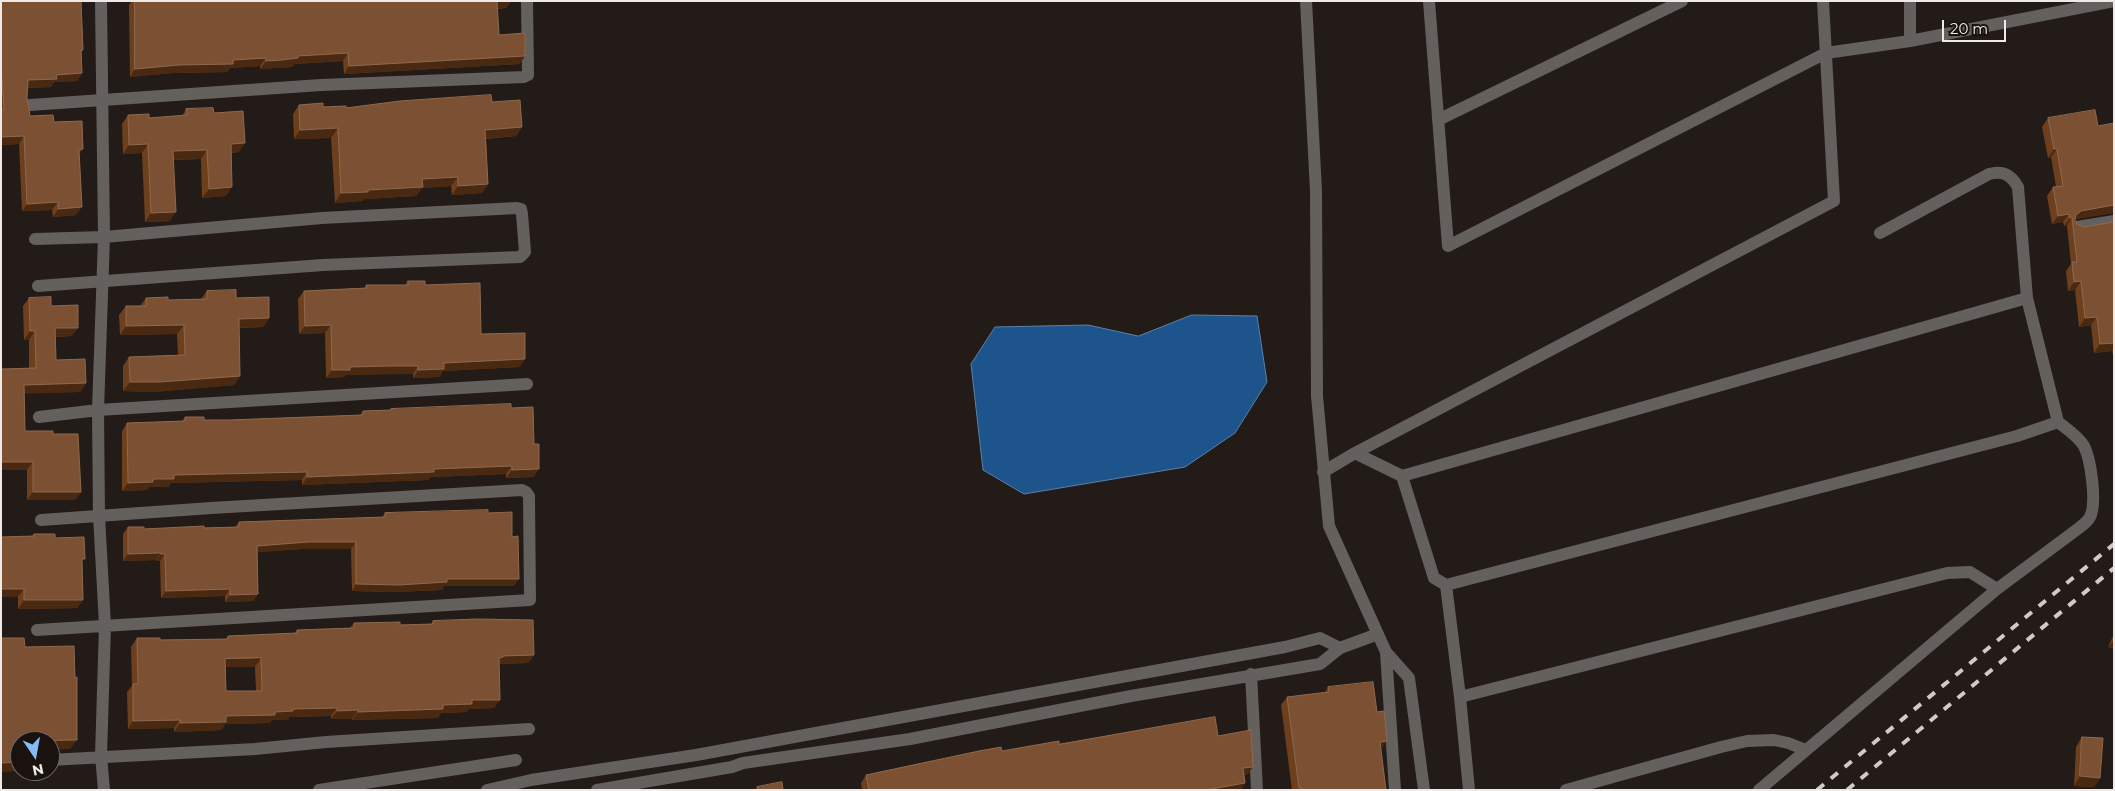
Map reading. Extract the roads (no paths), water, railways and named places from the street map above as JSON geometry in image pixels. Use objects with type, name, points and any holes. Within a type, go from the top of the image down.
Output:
[{"type":"street","points":[[101,1],[104,237],[98,410],[99,516],[105,625],[101,756],[104,790]]},
{"type":"street","points":[[30,105],[321,85],[524,77],[528,75],[527,1]]},
{"type":"street","points":[[1306,1],[1316,191],[1317,396],[1323,472],[1330,526],[1386,652],[1409,678],[1424,790]]},
{"type":"street","points":[[1429,1],[1448,246],[1826,53],[1910,41],[2114,2]]},
{"type":"street","points":[[1438,120],[1682,1]]},
{"type":"street","points":[[1323,472],[1355,453],[1834,201],[1823,1]]},
{"type":"street","points":[[1910,1],[1910,41]]},
{"type":"street","points":[[1759,790],[1997,589],[2080,528],[2090,518],[2093,508],[2088,458],[2084,446],[2072,432],[2058,422],[2027,298],[2018,188],[2010,176],[2004,172],[1989,174],[1880,233]]},
{"type":"street","points":[[35,239],[104,237],[322,218],[517,208],[521,209],[522,214],[525,252],[520,257],[323,265],[38,286]]},
{"type":"street","points":[[2077,227],[2114,221]]},
{"type":"street","points":[[1355,453],[1402,476],[2027,298]]},
{"type":"street","points":[[39,417],[98,410],[527,384]]},
{"type":"street","points":[[1402,476],[1434,578],[1446,585],[2017,436],[2058,422]]},
{"type":"street","points":[[37,630],[530,600],[529,496],[522,490],[41,520]]},
{"type":"street","points":[[1460,697],[1947,573],[1970,572],[1997,589]]},
{"type":"street","points":[[1446,585],[1469,790]]},
{"type":"street","points":[[597,790],[732,767],[742,763],[910,739],[1251,674],[1320,664],[1340,648],[1378,634]]},
{"type":"street","points":[[487,790],[531,780],[696,755],[1320,638],[1340,648]]},
{"type":"street","points":[[1386,652],[1395,790]]},
{"type":"street","points":[[1131,674],[1131,696]]},
{"type":"street","points":[[1251,674],[1257,790]]},
{"type":"street","points":[[60,759],[255,749],[336,741],[529,729]]},
{"type":"street","points":[[1566,790],[1747,741],[1774,740],[1806,750]]},
{"type":"street","points":[[319,790],[516,760]]},
{"type":"water","points":[[1192,315],[1257,316],[1267,382],[1235,433],[1185,467],[1024,494],[983,470],[971,364],[995,327],[1088,325],[1138,336]]},
{"type":"railway","points":[[1817,790],[2114,544]]},
{"type":"railway","points":[[1847,790],[2114,568]]}]
